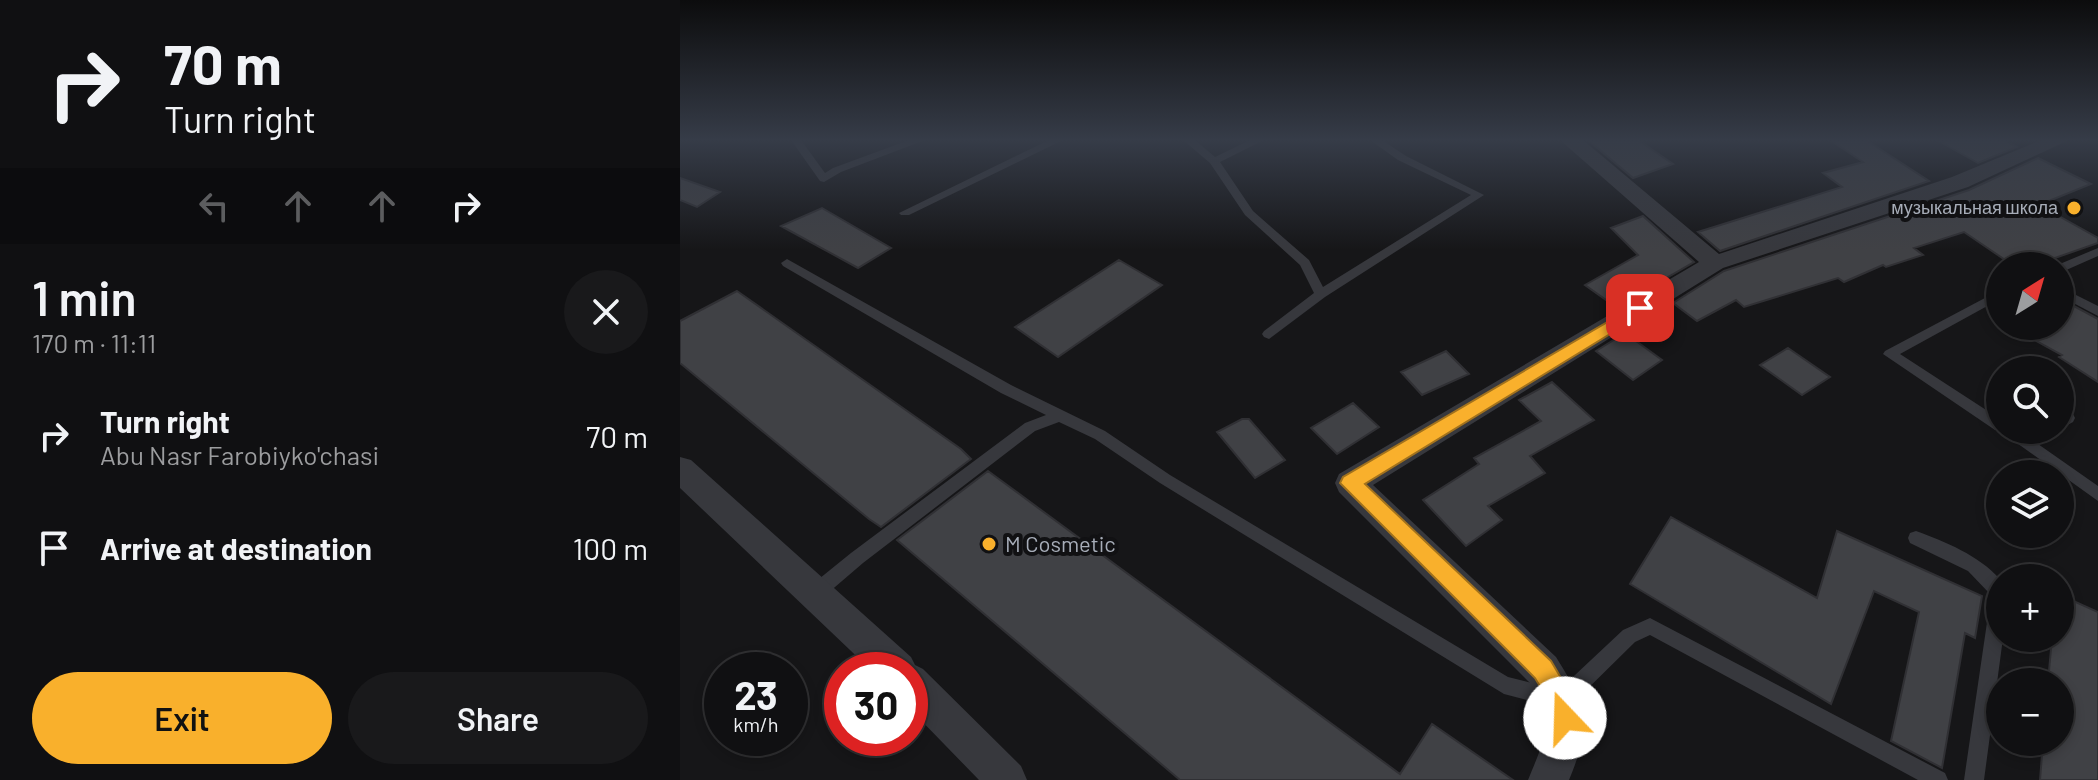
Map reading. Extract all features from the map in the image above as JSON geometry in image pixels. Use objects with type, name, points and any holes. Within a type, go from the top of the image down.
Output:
[{"type":"street","points":[[1613,176],[1715,263]]},
{"type":"street","points":[[1548,780],[1568,737],[1562,700],[1543,670],[1350,483],[1715,263],[1973,176]]},
{"type":"street","points":[[680,469],[879,652]]},
{"type":"street","points":[[928,700],[1007,780]]},
{"type":"lane","points":[[905,213],[982,176]]},
{"type":"lane","points":[[1224,176],[1249,213],[1305,263],[1321,294]]},
{"type":"lane","points":[[1269,334],[1321,294],[1479,195],[1440,176]]},
{"type":"lane","points":[[2074,262],[2098,252]]},
{"type":"lane","points":[[787,263],[1006,389],[1100,435],[1165,479],[1504,685],[1562,700],[1629,636],[1650,626],[1938,780]]},
{"type":"lane","points":[[2074,299],[2098,312]]},
{"type":"lane","points":[[1986,302],[1890,354],[1986,417]]},
{"type":"lane","points":[[815,593],[1030,427],[1060,416]]},
{"type":"lane","points":[[2027,444],[2098,494]]},
{"type":"lane","points":[[1916,538],[1975,565],[1986,574]]},
{"type":"lane","points":[[1974,780],[1992,652]]},
{"type":"building","points":[[1828,176],[1922,176],[1929,181],[1720,251],[1698,232],[1842,187]]},
{"type":"building","points":[[1998,176],[2076,176],[2091,184],[2039,205],[2098,238],[2098,243],[2072,252],[1993,252],[1964,232],[1914,248],[1923,255],[1886,267],[1883,265],[1844,282],[1838,278],[1744,307],[1736,300],[1697,321],[1673,303],[1724,271],[1969,190]]},
{"type":"building","points":[[680,178],[720,192],[697,207],[680,200]]},
{"type":"building","points":[[822,208],[891,248],[858,268],[781,226]]},
{"type":"building","points":[[1643,216],[1694,262],[1616,307],[1585,285],[1638,255],[1611,228]]},
{"type":"building","points":[[1119,260],[1162,285],[1058,357],[1015,327]]},
{"type":"building","points":[[737,291],[971,459],[881,527],[869,519],[680,363],[680,321]]},
{"type":"building","points":[[2074,306],[2098,319],[2098,382],[2074,367],[2074,356],[2062,355],[2035,340],[2074,340]]},
{"type":"building","points":[[1625,333],[1662,360],[1633,380],[1596,351]]},
{"type":"building","points":[[1788,348],[1830,377],[1802,395],[1760,365]]},
{"type":"building","points":[[1446,351],[1469,374],[1422,395],[1401,372]]},
{"type":"building","points":[[1552,382],[1594,420],[1530,456],[1545,473],[1488,506],[1502,520],[1466,546],[1423,500],[1479,464],[1474,458],[1541,421],[1519,400]]},
{"type":"building","points":[[1353,403],[1379,427],[1337,454],[1311,428]]},
{"type":"building","points":[[1242,419],[1249,419],[1285,460],[1255,478],[1217,432]]},
{"type":"building","points":[[988,471],[1400,774],[1432,724],[1513,780],[1180,780],[897,540]]},
{"type":"building","points":[[1671,517],[1817,598],[1837,531],[1982,596],[1975,638],[1965,633],[1942,768],[1891,741],[1919,612],[1874,591],[1831,704],[1630,584]]},
{"type":"building","points":[[2074,601],[2098,612],[2098,780],[2040,780],[2042,756],[2074,756],[2074,668],[2049,668],[2051,652],[2074,652]]},
{"type":"place","name":"музыкальная школа","points":[[2074,208]]},
{"type":"place","name":"M Cosmetic","points":[[989,544]]},
{"type":"route","points":[[1565,718],[1562,700],[1543,670],[1350,483],[1640,308]]}]
